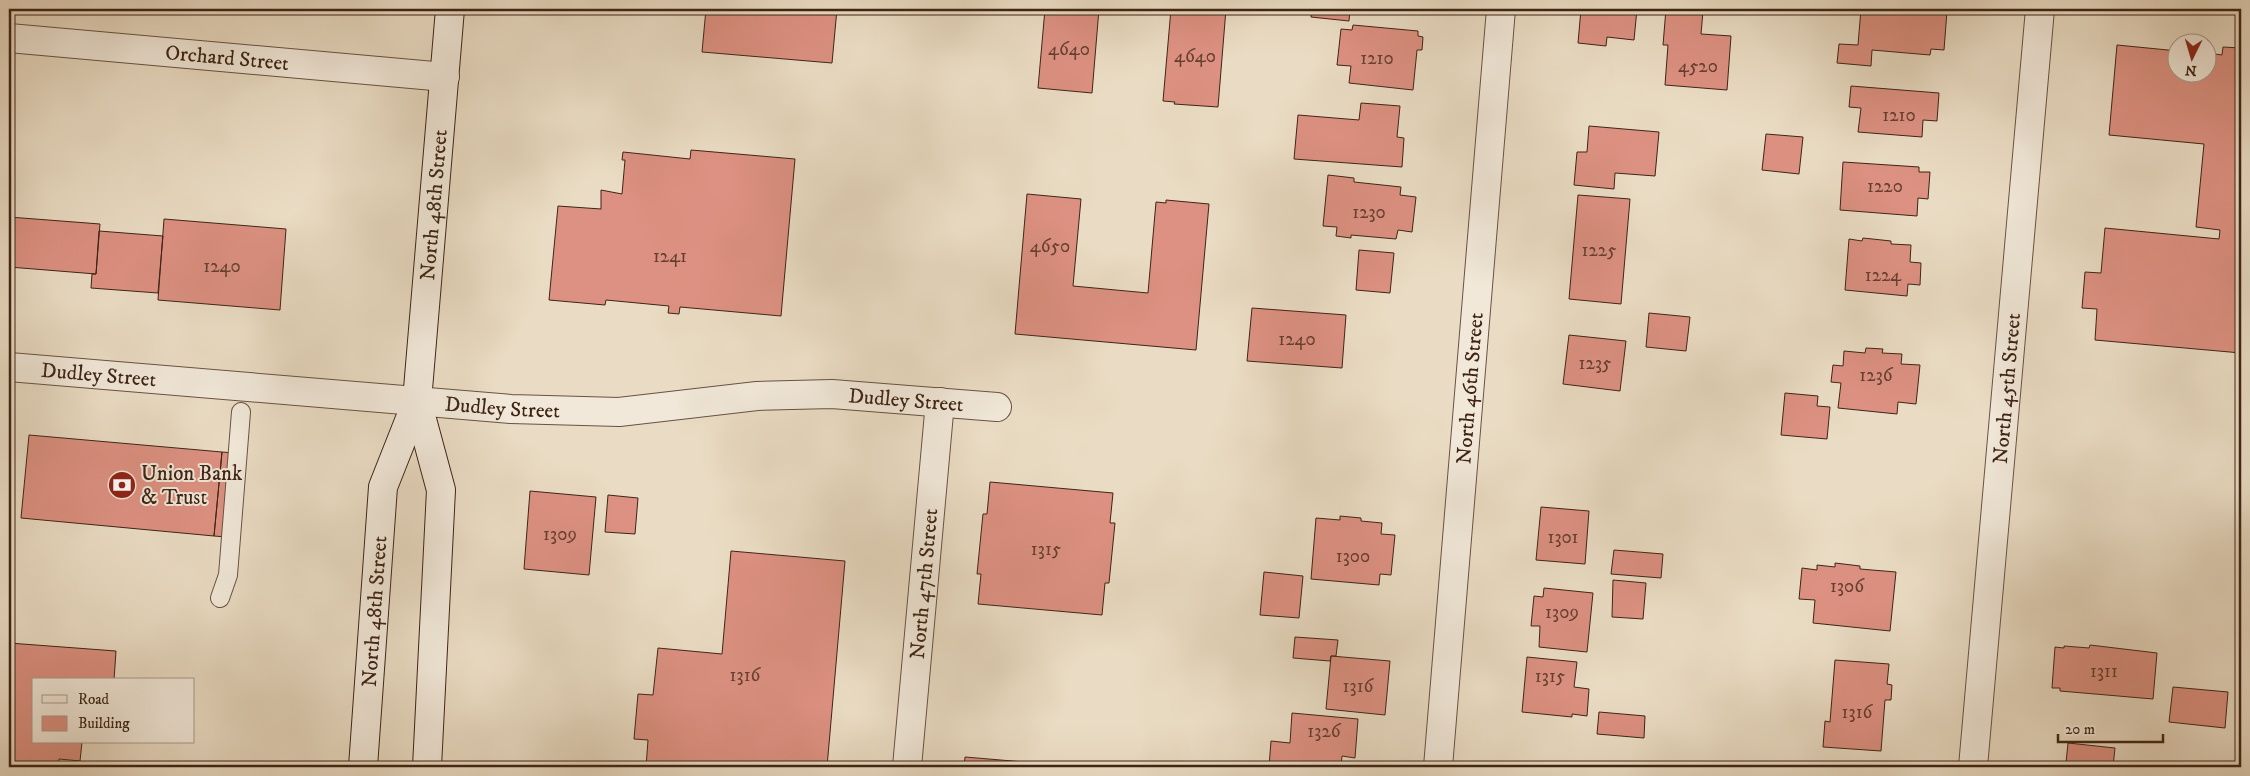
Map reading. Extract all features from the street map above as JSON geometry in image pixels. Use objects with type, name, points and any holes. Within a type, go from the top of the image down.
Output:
[{"type":"street","name":"North 48th Street","points":[[362,767],[383,487],[418,401],[450,9]]},
{"type":"street","name":"North 46th Street","points":[[1438,767],[1501,9]]},
{"type":"street","name":"North 45th Street","points":[[1972,767],[2040,9]]},
{"type":"street","name":"Orchard Street","points":[[9,38],[445,77]]},
{"type":"street","name":"Dudley Street","points":[[9,367],[511,410],[619,412],[757,396],[832,394],[997,407]]},
{"type":"street","name":"North 48th Street","points":[[418,401],[441,490],[427,767]]},
{"type":"street","name":"North 47th Street","points":[[907,767],[940,402]]},
{"type":"lane","points":[[220,598],[228,575],[241,412]]},
{"type":"building","points":[[706,9],[837,9],[832,63],[702,52]]},
{"type":"building","points":[[1045,9],[1099,9],[1092,93],[1038,88]]},
{"type":"building","points":[[1171,9],[1226,9],[1218,107],[1174,104],[1175,102],[1163,101]]},
{"type":"building","points":[[1312,9],[1350,9],[1349,21],[1311,17]]},
{"type":"building","points":[[1371,9],[1420,9],[1419,12]]},
{"type":"building","points":[[1581,9],[1637,9],[1634,40],[1607,37],[1606,46],[1578,43]]},
{"type":"building","points":[[1666,9],[1703,11],[1701,34],[1731,36],[1727,90],[1665,85],[1668,45],[1663,45]]},
{"type":"building","points":[[1861,9],[1934,9],[1947,11],[1944,50],[1931,49],[1930,55],[1872,50],[1871,66],[1837,63],[1839,44],[1858,45]]},
{"type":"building","points":[[1353,25],[1418,31],[1418,36],[1423,37],[1422,50],[1417,50],[1413,90],[1349,83],[1351,66],[1337,65],[1341,29],[1352,30]]},
{"type":"building","points":[[2117,45],[2168,50],[2168,82],[2218,82],[2218,54],[2222,55],[2223,47],[2241,48],[2241,353],[2095,340],[2097,309],[2082,308],[2085,272],[2101,273],[2105,228],[2219,239],[2220,230],[2196,227],[2204,144],[2109,135]]},
{"type":"building","points":[[1851,86],[1939,93],[1937,121],[1923,120],[1922,137],[1858,132],[1861,108],[1849,107]]},
{"type":"building","points":[[1361,103],[1400,106],[1397,137],[1404,138],[1402,167],[1294,159],[1298,115],[1359,120]]},
{"type":"building","points":[[1589,126],[1659,132],[1655,176],[1615,173],[1614,189],[1574,185],[1577,152],[1587,152]]},
{"type":"building","points":[[1766,134],[1803,137],[1799,174],[1762,170]]},
{"type":"building","points":[[691,150],[795,159],[781,316],[680,307],[679,314],[668,313],[669,306],[606,300],[605,305],[549,300],[558,206],[601,209],[601,190],[622,194],[625,160],[622,160],[623,152],[690,159]]},
{"type":"building","points":[[1843,162],[1919,167],[1919,172],[1930,172],[1928,199],[1918,198],[1917,216],[1840,210]]},
{"type":"building","points":[[1328,175],[1354,178],[1354,182],[1401,187],[1400,195],[1416,197],[1412,232],[1398,230],[1396,239],[1351,235],[1351,238],[1336,236],[1337,227],[1323,226]]},
{"type":"building","points":[[1027,194],[1081,199],[1073,286],[1148,293],[1156,202],[1166,203],[1166,200],[1209,204],[1196,350],[1015,334]]},
{"type":"building","points":[[1578,195],[1630,199],[1621,304],[1569,299]]},
{"type":"building","points":[[9,217],[100,224],[96,274],[9,267]]},
{"type":"building","points":[[164,219],[286,229],[280,310],[158,300]]},
{"type":"building","points":[[99,231],[163,236],[158,293],[91,288],[92,274],[96,274]]},
{"type":"building","points":[[1863,238],[1891,241],[1891,244],[1911,245],[1910,262],[1921,263],[1920,285],[1908,284],[1907,296],[1845,290],[1849,239],[1862,241]]},
{"type":"building","points":[[1359,250],[1394,253],[1390,293],[1356,290]]},
{"type":"building","points":[[1252,308],[1346,315],[1342,368],[1247,361]]},
{"type":"building","points":[[1649,313],[1690,317],[1686,351],[1646,347]]},
{"type":"building","points":[[1569,335],[1626,341],[1620,391],[1563,384]]},
{"type":"building","points":[[1866,348],[1883,349],[1882,353],[1902,354],[1901,364],[1920,365],[1916,404],[1898,402],[1897,414],[1838,408],[1841,383],[1831,382],[1833,365],[1843,366],[1844,351],[1865,353]]},
{"type":"building","points":[[1785,393],[1818,396],[1817,406],[1830,407],[1827,439],[1781,435]]},
{"type":"building","name":"Union Bank & Trust","points":[[29,435],[222,452],[214,536],[21,518]]},
{"type":"building","points":[[222,452],[246,454],[238,538],[214,536]]},
{"type":"building","points":[[990,482],[1113,493],[1110,523],[1115,523],[1109,583],[1105,583],[1102,615],[978,604],[981,574],[977,574],[983,514],[987,514]]},
{"type":"building","points":[[530,491],[596,497],[589,575],[524,569]]},
{"type":"building","points":[[608,495],[638,498],[635,534],[605,532]]},
{"type":"building","points":[[1541,507],[1589,511],[1585,564],[1536,560]]},
{"type":"building","points":[[1340,516],[1382,523],[1381,534],[1395,535],[1391,575],[1380,574],[1379,585],[1311,579],[1316,518],[1340,520]]},
{"type":"building","points":[[1614,550],[1663,554],[1661,578],[1611,574]]},
{"type":"building","points":[[731,551],[845,561],[827,767],[646,767],[648,740],[634,739],[638,694],[653,695],[658,648],[722,654]]},
{"type":"building","points":[[1835,563],[1860,566],[1860,569],[1896,572],[1890,631],[1813,623],[1815,600],[1799,599],[1802,568],[1817,570],[1817,565],[1835,567]]},
{"type":"building","points":[[1264,572],[1303,576],[1299,618],[1260,615]]},
{"type":"building","points":[[1613,580],[1646,583],[1643,619],[1612,617]]},
{"type":"building","points":[[1544,588],[1593,593],[1587,652],[1539,647],[1540,626],[1531,626],[1534,596],[1543,597]]},
{"type":"building","points":[[1295,637],[1338,640],[1336,656],[1331,656],[1330,661],[1293,658]]},
{"type":"building","points":[[9,643],[116,651],[114,678],[32,678],[32,744],[82,744],[80,761],[59,759],[58,767],[9,767]]},
{"type":"building","points":[[2090,645],[2157,653],[2153,699],[2060,691],[2060,688],[2052,688],[2055,647],[2089,648]]},
{"type":"building","points":[[1331,656],[1390,661],[1385,715],[1326,709]]},
{"type":"building","points":[[1527,657],[1577,662],[1574,687],[1589,689],[1587,716],[1572,714],[1572,717],[1522,712]]},
{"type":"building","points":[[1835,660],[1889,664],[1887,684],[1892,685],[1891,700],[1885,700],[1881,751],[1823,747],[1825,721],[1830,722]]},
{"type":"building","points":[[2173,687],[2228,692],[2225,728],[2169,722]]},
{"type":"building","points":[[1599,712],[1645,716],[1644,738],[1597,734]]},
{"type":"building","points":[[1292,713],[1358,719],[1355,758],[1342,756],[1341,767],[1269,767],[1271,741],[1290,743]]},
{"type":"building","points":[[2068,743],[2115,748],[2113,767],[2061,767],[2062,762],[2066,763]]},
{"type":"building","points":[[965,757],[1083,767],[964,767]]},
{"type":"building","points":[[1204,764],[1233,766],[1204,767]]},
{"type":"place","name":"Union Bank & Trust","points":[[122,485]]}]
